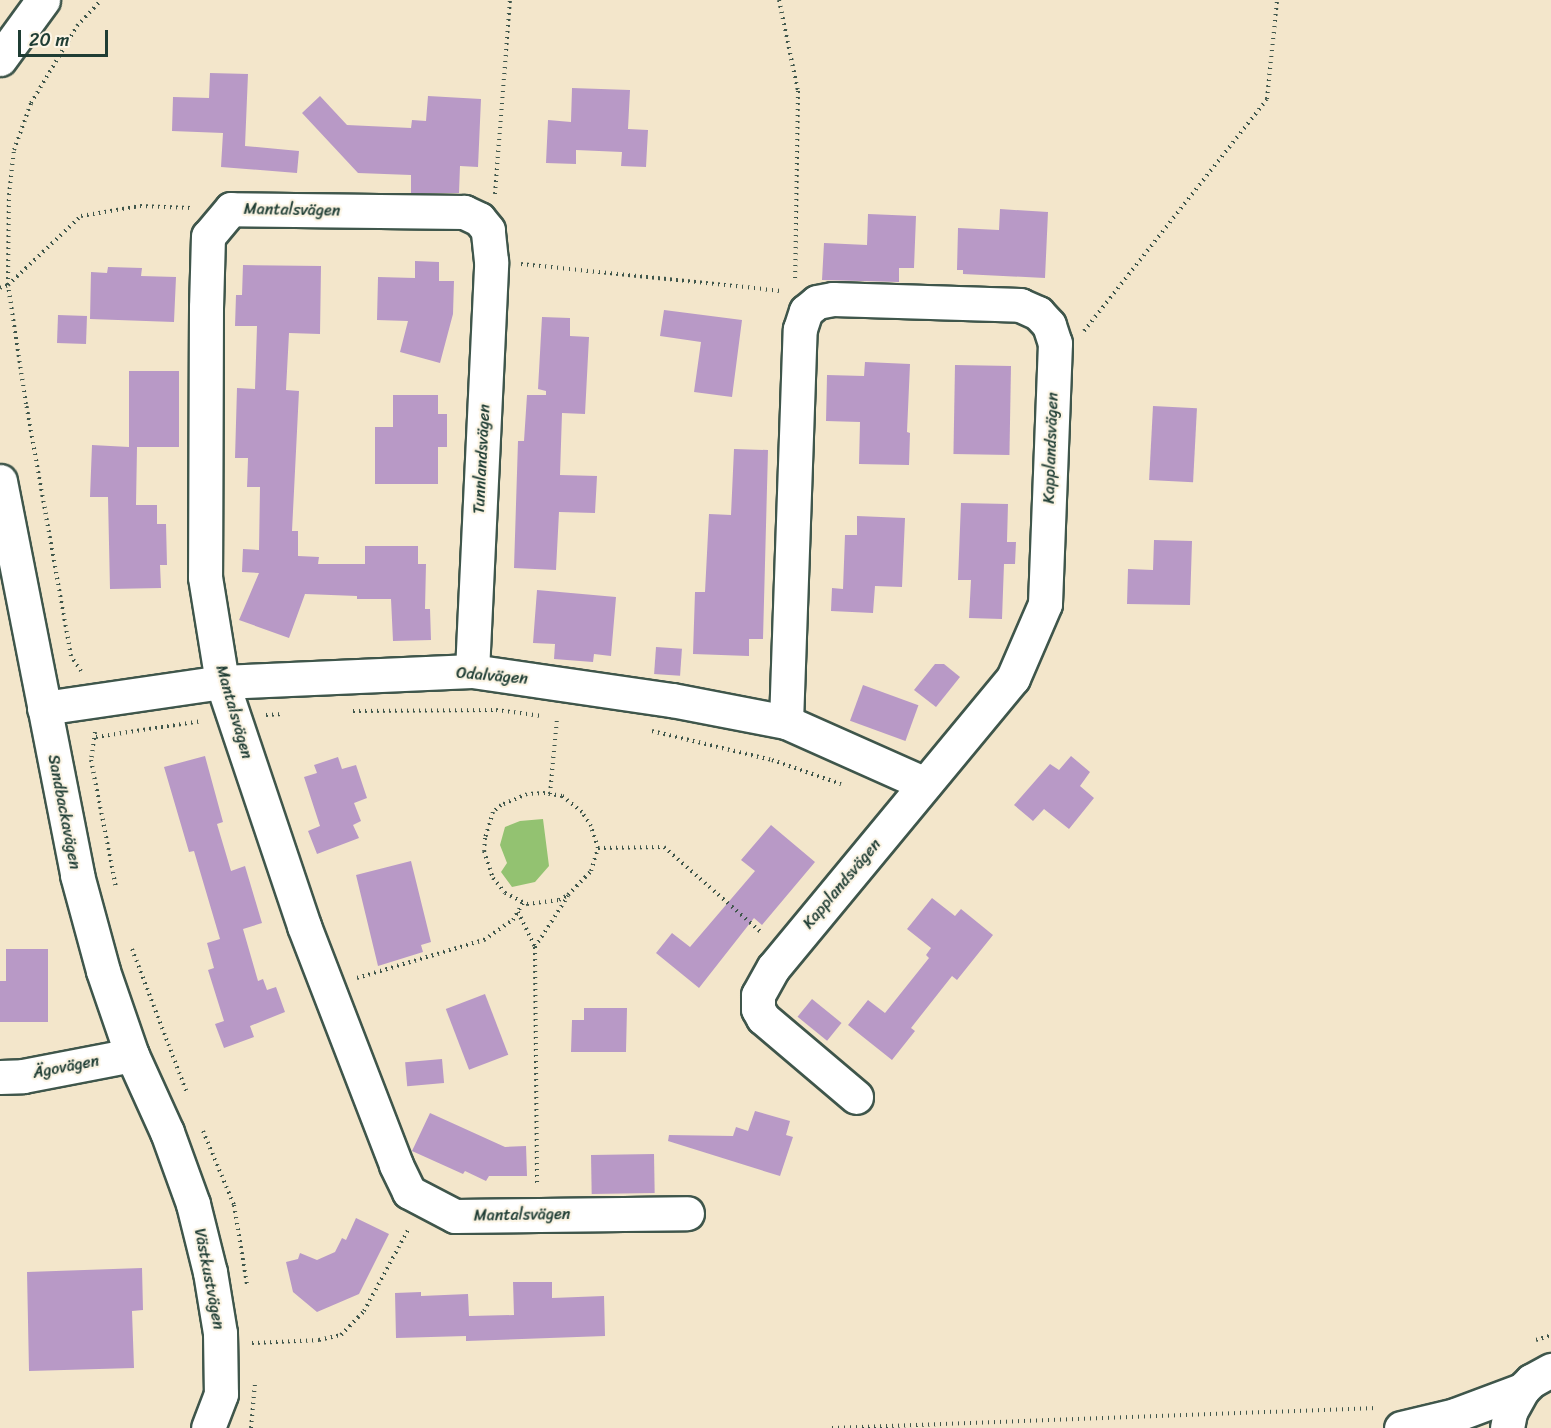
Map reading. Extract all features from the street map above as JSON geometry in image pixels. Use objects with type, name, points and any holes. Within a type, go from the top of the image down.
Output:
[{"type":"street","points":[[0,59],[43,0]]},
{"type":"street","name":"Mantalsvägen","points":[[491,254],[488,230],[479,219],[464,212],[231,209],[208,236],[205,577],[222,682],[232,717],[328,987],[409,1192],[455,1215],[483,1217],[538,1214],[687,1213]]},
{"type":"street","name":"Tunnlandsvägen","points":[[472,671],[491,254]]},
{"type":"street","name":"Kapplandsvägen","points":[[803,300],[817,302],[833,298],[1020,305],[1038,313],[1049,325],[1055,343],[1045,604],[1013,678],[785,953],[764,981],[758,995],[758,1009],[763,1018],[856,1097]]},
{"type":"street","points":[[786,722],[800,329],[806,311],[803,300]]},
{"type":"street","name":"Sandbackavägen","points":[[0,482],[77,875],[103,971],[132,1055],[167,1132]]},
{"type":"street","name":"Odalvägen","points":[[44,708],[222,682],[472,671],[672,700],[786,722],[925,784]]},
{"type":"street","name":"Ägovägen","points":[[0,1077],[23,1076],[132,1055]]},
{"type":"street","name":"Västkustvägen","points":[[167,1132],[210,1272],[220,1333],[221,1394],[208,1428]]},
{"type":"street","points":[[1507,1428],[1510,1412],[1522,1390],[1531,1381],[1551,1370]]},
{"type":"street","points":[[1391,1418],[1455,1415],[1522,1390]]},
{"type":"path","points":[[495,200],[510,0]]},
{"type":"path","points":[[491,254],[803,300],[798,91],[779,0]]},
{"type":"path","points":[[1054,357],[1071,347],[1267,99],[1277,0]]},
{"type":"path","points":[[0,288],[8,285],[81,216],[140,206],[231,209]]},
{"type":"path","points":[[350,711],[496,710],[568,719]]},
{"type":"path","points":[[96,736],[232,717],[292,713]]},
{"type":"path","points":[[550,794],[557,718]]},
{"type":"path","points":[[645,730],[772,760],[850,787]]},
{"type":"path","points":[[535,947],[568,895],[591,871],[598,848],[591,826],[582,812],[562,796],[527,794],[512,798],[493,812],[488,825],[484,851],[493,878],[505,893],[523,903],[546,902],[568,895]]},
{"type":"path","points":[[598,848],[664,847],[785,953]]},
{"type":"path","points":[[328,987],[484,940],[513,920],[523,903]]},
{"type":"path","points":[[518,912],[535,947],[538,1214]]},
{"type":"path","points":[[252,1343],[320,1340],[342,1335],[364,1311],[410,1226],[429,1204]]},
{"type":"path","points":[[1534,1340],[1551,1335]]},
{"type":"path","points":[[832,1428],[1391,1418]]},
{"type":"path","points":[[252,1424],[257,1428]]},
{"type":"green space","points":[[543,819],[549,866],[535,882],[512,887],[501,872],[507,863],[500,845],[505,827],[520,821]]},
{"type":"building","points":[[210,73],[248,74],[245,146],[299,151],[297,173],[221,167],[223,133],[172,131],[173,97],[209,98]]},
{"type":"building","points":[[572,88],[630,90],[628,129],[648,130],[646,167],[621,166],[622,152],[576,150],[576,164],[546,163],[548,120],[571,122]]},
{"type":"building","points":[[320,96],[347,125],[411,128],[412,120],[426,121],[428,96],[481,99],[478,167],[460,166],[459,193],[411,193],[411,175],[358,173],[302,113]]},
{"type":"building","points":[[1000,209],[1048,212],[1045,278],[963,274],[963,270],[957,270],[958,228],[999,230]]},
{"type":"building","points":[[868,214],[916,216],[914,268],[899,268],[899,282],[822,280],[824,243],[867,245]]},
{"type":"building","points":[[415,261],[439,262],[439,281],[454,281],[453,314],[440,363],[400,352],[408,321],[377,320],[378,277],[415,278]]},
{"type":"building","points":[[243,265],[321,266],[320,334],[289,333],[286,390],[299,391],[292,531],[298,531],[298,556],[319,557],[318,564],[365,564],[365,546],[418,546],[418,564],[426,564],[425,609],[430,609],[431,640],[393,641],[391,599],[357,599],[357,596],[305,594],[289,638],[239,620],[259,573],[242,572],[243,549],[259,550],[260,487],[247,487],[248,458],[235,458],[237,388],[255,389],[257,326],[235,326],[236,295],[242,295]]},
{"type":"building","points":[[108,267],[142,268],[141,276],[176,277],[174,322],[90,319],[91,272],[107,273]]},
{"type":"building","points":[[664,310],[742,320],[732,397],[694,392],[701,342],[660,336]]},
{"type":"building","points":[[58,315],[87,316],[86,344],[57,343]]},
{"type":"building","points":[[542,317],[570,318],[570,336],[589,337],[585,414],[562,413],[560,475],[597,476],[595,513],[559,512],[556,570],[514,568],[518,441],[524,441],[527,395],[546,395],[546,391],[538,389]]},
{"type":"building","points":[[865,362],[910,364],[907,432],[910,433],[909,465],[859,464],[860,422],[826,421],[827,375],[864,376]]},
{"type":"building","points":[[955,365],[1011,366],[1009,455],[953,454]]},
{"type":"building","points":[[129,371],[179,371],[179,447],[137,447],[136,505],[157,505],[157,524],[166,524],[167,565],[160,565],[161,588],[110,589],[108,497],[90,497],[92,445],[129,447]]},
{"type":"building","points":[[393,395],[438,395],[438,414],[447,414],[447,447],[438,447],[438,484],[375,484],[375,427],[393,427]]},
{"type":"building","points":[[1153,406],[1197,408],[1193,482],[1149,480]]},
{"type":"building","points":[[734,449],[768,450],[763,639],[749,639],[749,656],[693,654],[695,592],[705,592],[709,514],[731,515]]},
{"type":"building","points":[[961,503],[1008,504],[1007,542],[1016,542],[1015,564],[1004,564],[1002,619],[969,618],[971,580],[958,580]]},
{"type":"building","points":[[857,516],[905,518],[902,587],[875,586],[873,613],[831,611],[832,588],[843,589],[845,535],[857,535]]},
{"type":"building","points":[[1154,540],[1192,541],[1190,605],[1127,604],[1128,569],[1153,570]]},
{"type":"building","points":[[537,590],[616,597],[611,656],[594,654],[593,662],[554,659],[555,644],[533,643]]},
{"type":"building","points":[[656,647],[682,649],[680,676],[654,674]]},
{"type":"building","points":[[935,664],[944,664],[960,677],[936,707],[914,690]]},
{"type":"building","points":[[863,685],[918,705],[905,741],[850,721]]},
{"type":"building","points":[[205,756],[223,822],[217,824],[231,871],[245,866],[262,923],[243,929],[258,981],[263,979],[267,990],[276,987],[285,1012],[250,1026],[254,1037],[224,1048],[215,1024],[224,1021],[208,970],[214,968],[207,943],[220,939],[194,851],[189,852],[164,767]]},
{"type":"building","points":[[1071,756],[1090,772],[1080,786],[1094,798],[1069,829],[1044,809],[1033,821],[1014,805],[1050,764],[1059,770]]},
{"type":"building","points":[[338,757],[342,769],[356,765],[367,798],[354,803],[361,821],[353,825],[359,838],[317,854],[308,831],[320,826],[304,777],[317,773],[314,765]]},
{"type":"building","points":[[771,825],[815,862],[762,925],[754,918],[699,988],[656,953],[672,933],[690,947],[755,871],[741,860]]},
{"type":"building","points":[[411,861],[431,942],[421,945],[423,952],[378,966],[356,875]]},
{"type":"building","points":[[932,898],[955,916],[961,909],[993,935],[957,980],[952,976],[911,1028],[915,1031],[892,1060],[848,1025],[868,1000],[885,1013],[929,958],[926,955],[931,948],[907,929]]},
{"type":"building","points":[[6,949],[48,949],[48,1022],[0,1022],[0,981],[6,981]]},
{"type":"building","points":[[485,994],[508,1055],[469,1070],[446,1009]]},
{"type":"building","points":[[812,999],[842,1023],[827,1041],[798,1017]]},
{"type":"building","points":[[584,1008],[627,1008],[626,1052],[571,1052],[572,1020],[584,1020]]},
{"type":"building","points":[[442,1059],[444,1083],[407,1086],[405,1062]]},
{"type":"building","points":[[755,1111],[790,1121],[786,1135],[793,1137],[780,1176],[668,1141],[669,1135],[733,1136],[736,1127],[748,1131]]},
{"type":"building","points":[[430,1113],[505,1147],[526,1146],[527,1176],[489,1176],[486,1181],[465,1171],[463,1174],[412,1151]]},
{"type":"building","points":[[654,1154],[655,1193],[592,1194],[591,1155]]},
{"type":"building","points":[[356,1218],[389,1234],[359,1294],[317,1312],[293,1292],[286,1262],[298,1259],[300,1253],[317,1260],[335,1252],[342,1238],[346,1240]]},
{"type":"building","points":[[142,1268],[143,1310],[132,1311],[134,1368],[29,1371],[27,1272]]},
{"type":"building","points":[[513,1282],[552,1282],[552,1298],[604,1296],[605,1336],[466,1341],[466,1336],[396,1338],[395,1293],[421,1292],[421,1296],[468,1294],[469,1316],[514,1315]]}]
